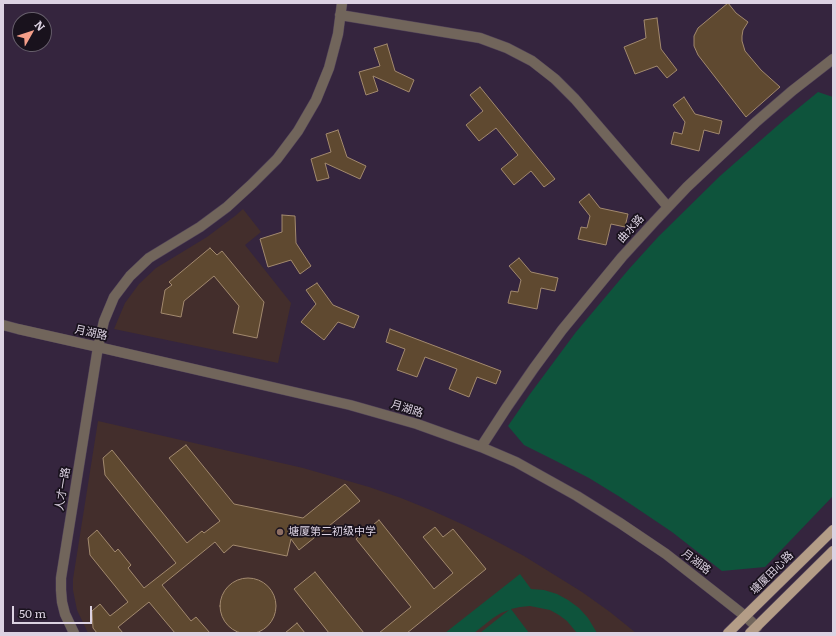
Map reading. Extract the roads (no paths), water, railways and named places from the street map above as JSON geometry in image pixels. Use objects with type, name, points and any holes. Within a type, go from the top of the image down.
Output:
[{"type":"main road","name":"塘厦田心路","points":[[728,633],[833,530]]},
{"type":"main road","points":[[753,630],[833,551]]},
{"type":"street","name":"人才一路","points":[[74,633],[65,614],[62,602],[60,578],[98,347],[104,321],[114,297],[130,276],[149,258],[200,227],[227,207],[277,159],[298,131],[316,100],[329,68],[338,34],[342,3]]},
{"type":"street","points":[[340,14],[480,38],[507,48],[532,61],[555,79],[575,99],[668,207]]},
{"type":"street","name":"曲水路","points":[[481,447],[534,368],[562,330],[622,257],[668,207],[710,165],[756,122],[833,58]]},
{"type":"street","name":"月湖路","points":[[3,325],[350,405],[416,424],[481,447],[516,462],[577,496],[620,523],[666,554],[745,616],[753,630]]},
{"type":"place","name":"塘厦第二初级中学","points":[[280,532]]}]
